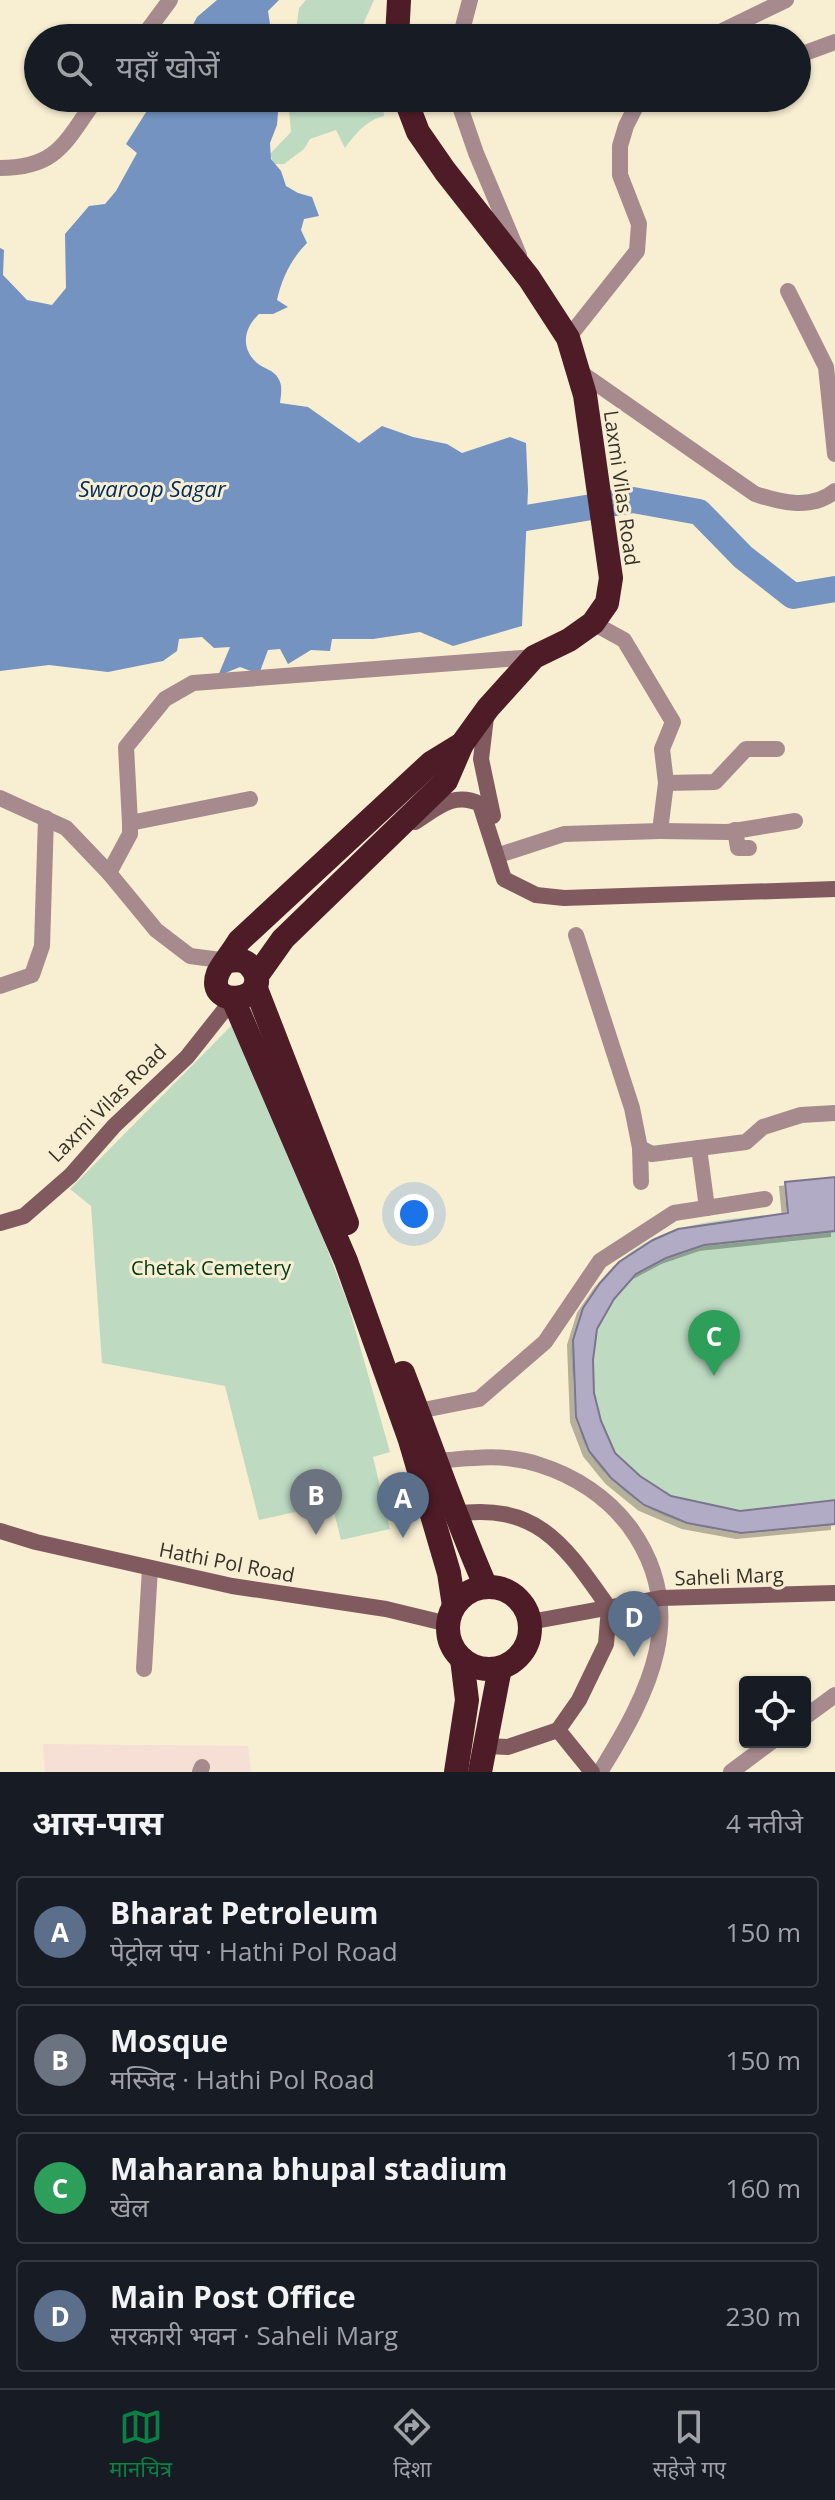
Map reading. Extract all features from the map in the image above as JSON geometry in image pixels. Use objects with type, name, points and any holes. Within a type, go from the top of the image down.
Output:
[{"type":"highway","points":[[398,24],[399,0]]},
{"type":"highway","name":"Laxmi Vilas Road","points":[[410,112],[418,132],[445,171],[529,278],[568,338],[582,383],[611,578],[607,603],[593,623]]},
{"type":"highway","points":[[255,982],[283,939],[446,781],[462,744],[488,708],[534,657],[569,640],[593,623]]},
{"type":"highway","points":[[462,744],[431,763],[239,941],[219,970],[216,982],[222,994],[233,999],[409,1412],[438,1460],[454,1514],[486,1587]]},
{"type":"highway","points":[[228,961],[246,962],[252,969],[409,1412],[449,1573],[449,1637],[462,1659],[467,1700],[456,1772]]},
{"type":"highway","name":"Laxmi Vilas Road","points":[[233,999],[250,994],[255,982]]},
{"type":"highway","points":[[451,1615],[468,1593],[486,1587],[506,1590],[515,1596],[522,1603],[530,1622],[530,1633],[523,1651],[509,1664],[500,1668],[479,1668],[462,1659]]},
{"type":"highway","points":[[480,1772],[500,1668]]},
{"type":"street","points":[[152,24],[170,0]]},
{"type":"street","points":[[464,24],[470,0]]},
{"type":"street","points":[[737,24],[786,0]]},
{"type":"street","points":[[811,51],[835,42]]},
{"type":"street","points":[[0,168],[21,168],[58,154],[87,112]]},
{"type":"street","points":[[462,112],[529,278]]},
{"type":"street","points":[[568,338],[637,251],[639,224],[620,175],[620,146],[633,112]]},
{"type":"street","points":[[788,291],[826,367],[835,454]]},
{"type":"street","points":[[582,383],[755,494],[784,504],[824,500],[835,491]]},
{"type":"street","points":[[593,623],[624,640],[673,722],[662,749],[666,783],[660,831]]},
{"type":"street","points":[[109,873],[130,834],[126,747],[165,699],[193,683],[534,657]]},
{"type":"street","points":[[488,708],[481,759],[502,854],[509,875],[518,888]]},
{"type":"street","points":[[666,783],[715,782],[746,749],[777,749]]},
{"type":"street","points":[[381,843],[452,800],[467,797],[480,804],[504,879],[536,895],[564,898],[835,889]]},
{"type":"street","points":[[0,798],[66,828],[109,873],[156,930],[190,956],[228,961]]},
{"type":"street","points":[[130,823],[250,799]]},
{"type":"street","points":[[0,986],[32,975],[42,946],[46,818]]},
{"type":"street","points":[[502,854],[564,834],[735,830],[795,821]]},
{"type":"street","points":[[735,830],[738,848],[749,848]]},
{"type":"street","points":[[576,935],[632,1108],[640,1148],[641,1182]]},
{"type":"street","name":"Laxmi Vilas Road","points":[[0,1223],[24,1216],[71,1175],[114,1126],[187,1057],[233,999]]},
{"type":"street","points":[[640,1148],[652,1154],[746,1142],[763,1127],[801,1115],[835,1113]]},
{"type":"street","points":[[699,1148],[707,1208]]},
{"type":"street","points":[[409,1412],[479,1399],[545,1342],[600,1261],[674,1213],[765,1199]]},
{"type":"street","points":[[438,1460],[496,1457],[539,1464],[579,1482],[613,1508],[638,1539],[657,1577],[661,1598],[657,1646],[644,1694],[600,1772]]},
{"type":"street","points":[[454,1514],[490,1512],[534,1524],[566,1548],[609,1608],[606,1644],[579,1700],[558,1730],[508,1747],[486,1746]]},
{"type":"street","name":"Hathi Pol Road","points":[[0,1531],[232,1586],[386,1609],[451,1615]]},
{"type":"street","points":[[144,1669],[150,1568]]},
{"type":"street","name":"Saheli Marg","points":[[530,1622],[661,1598],[835,1593]]},
{"type":"street","points":[[811,1713],[835,1695]]},
{"type":"street","points":[[558,1730],[592,1772]]},
{"type":"street","points":[[731,1772],[763,1748]]},
{"type":"shaded area","points":[[43,1744],[248,1746],[251,1772],[45,1772]]},
{"type":"green space","points":[[306,0],[374,0],[363,24],[297,24],[299,8]]},
{"type":"green space","points":[[289,112],[384,112],[384,116],[367,124],[345,148],[336,130],[310,139],[304,149],[284,164],[274,164],[270,154],[291,132]]},
{"type":"green space","name":"Chetak Cemetery","points":[[233,1024],[290,1151],[348,1304],[390,1452],[373,1457],[390,1529],[341,1540],[332,1504],[259,1520],[225,1386],[102,1363],[91,1206],[70,1189]]},
{"type":"green space","points":[[835,1177],[835,1524],[738,1531],[715,1529],[692,1525],[645,1506],[621,1489],[599,1466],[584,1443],[575,1403],[572,1362],[573,1337],[583,1310],[617,1264],[656,1237],[692,1225],[787,1213],[785,1182]]},
{"type":"water","points":[[217,0],[279,0],[268,11],[270,24],[193,24]]},
{"type":"water","name":"Swaroop Sagar","points":[[146,112],[278,112],[270,143],[271,159],[281,171],[286,186],[312,197],[319,216],[304,219],[301,230],[307,243],[292,262],[277,300],[288,307],[273,314],[259,314],[247,332],[248,351],[280,381],[280,403],[308,407],[359,443],[382,426],[447,444],[462,453],[510,437],[526,443],[528,490],[522,626],[453,646],[420,632],[373,639],[332,639],[330,651],[311,650],[288,664],[280,649],[268,650],[259,674],[240,667],[218,676],[230,647],[214,648],[202,637],[179,639],[177,651],[163,661],[108,672],[49,665],[0,671],[0,248],[4,250],[3,275],[27,300],[52,305],[66,288],[65,234],[89,206],[105,204],[116,191],[137,153],[126,144]]},
{"type":"building","points":[[835,1177],[835,1231],[704,1245],[666,1258],[636,1274],[614,1299],[597,1329],[593,1360],[594,1393],[601,1421],[615,1453],[640,1476],[671,1496],[740,1511],[835,1500],[835,1524],[741,1533],[687,1523],[644,1505],[611,1478],[589,1451],[576,1417],[573,1340],[583,1308],[619,1262],[653,1240],[678,1229],[788,1213],[785,1182]]},
{"type":"waterway","points":[[526,518],[633,500],[699,512],[743,557],[793,596],[835,589]]},
{"type":"place","name":"Maharana bhupal stadium","points":[[714,1376]]},
{"type":"place","name":"Mosque","points":[[316,1535]]},
{"type":"place","name":"Bharat Petroleum","points":[[403,1538]]},
{"type":"place","name":"Main Post Office","points":[[634,1657]]}]
